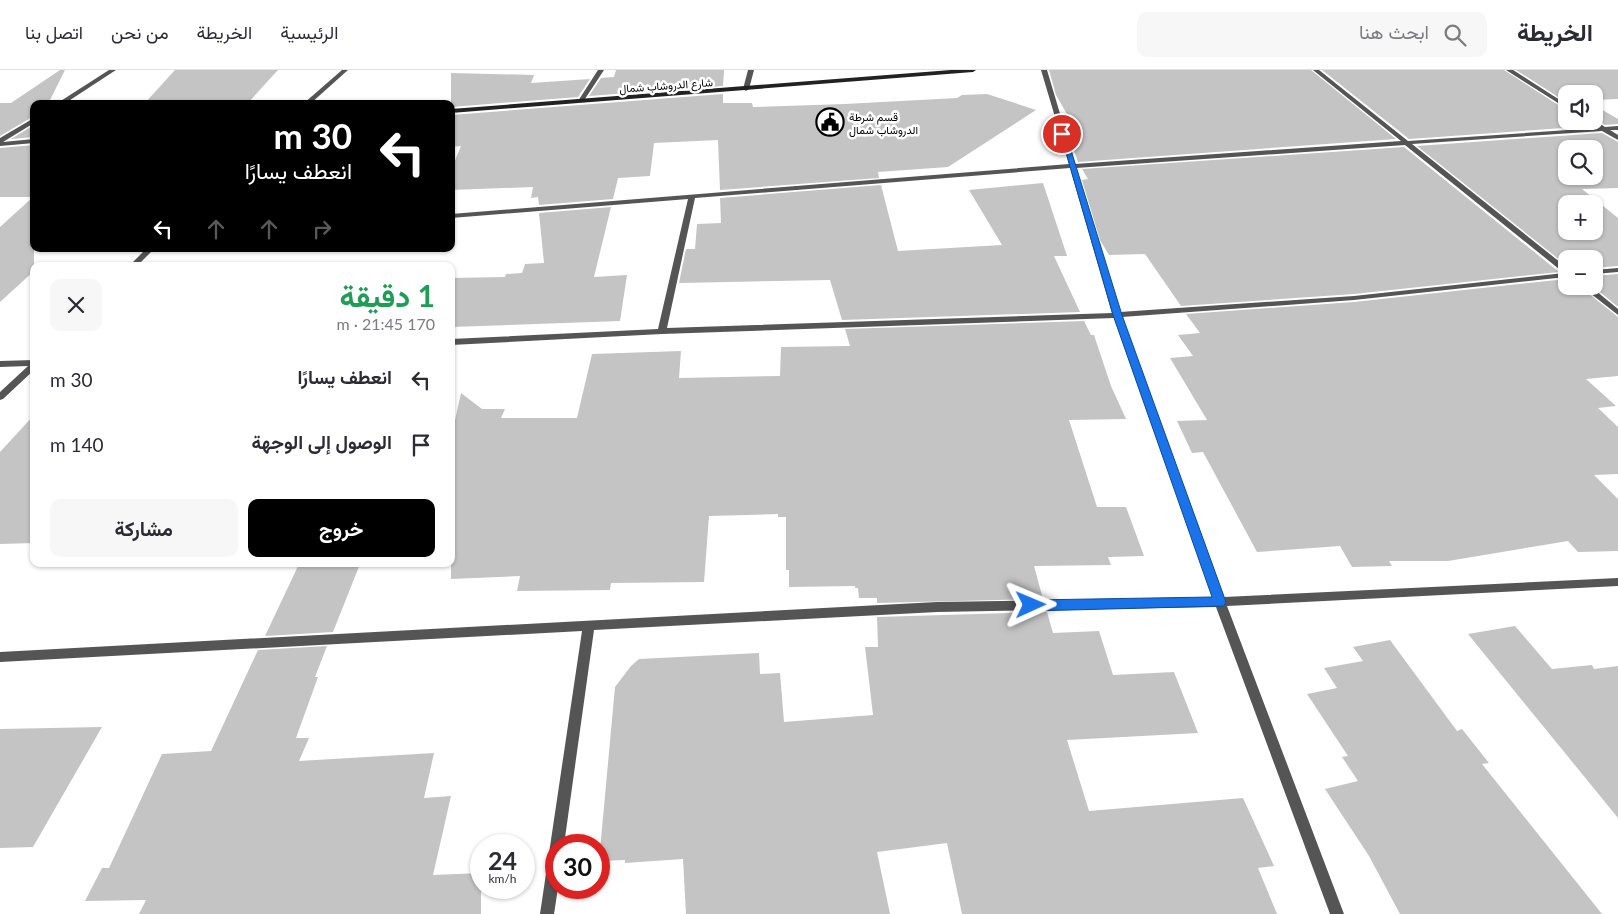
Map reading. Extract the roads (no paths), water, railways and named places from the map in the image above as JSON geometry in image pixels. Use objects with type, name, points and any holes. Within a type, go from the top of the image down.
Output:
[{"type":"street","points":[[65,100],[113,70]]},
{"type":"street","points":[[311,100],[345,70]]},
{"type":"street","points":[[581,101],[601,70]]},
{"type":"street","points":[[746,89],[752,70]]},
{"type":"street","name":"شارع الدروشاب شمال","points":[[455,110],[746,89],[973,70]]},
{"type":"street","points":[[1044,70],[1117,315],[1220,602],[1337,914]]},
{"type":"street","points":[[1316,70],[1558,266]]},
{"type":"street","points":[[1509,70],[1558,101]]},
{"type":"street","points":[[0,142],[30,123]]},
{"type":"street","points":[[1603,129],[1618,128]]},
{"type":"street","points":[[1603,129],[1618,138]]},
{"type":"street","points":[[455,216],[1072,166],[1589,130]]},
{"type":"street","points":[[0,142],[30,141]]},
{"type":"street","points":[[662,331],[692,197]]},
{"type":"street","points":[[137,262],[147,252]]},
{"type":"street","points":[[1603,271],[1618,270]]},
{"type":"street","points":[[455,342],[662,331],[1117,315],[1354,298],[1558,274]]},
{"type":"street","points":[[1596,295],[1618,313]]},
{"type":"street","points":[[0,364],[30,364]]},
{"type":"street","points":[[0,397],[30,368]]},
{"type":"street","points":[[0,657],[937,607],[1220,602],[1618,582]]},
{"type":"street","points":[[559,834],[589,625]]},
{"type":"street","points":[[547,914],[549,899]]},
{"type":"place","name":"قسم شرطة الدروشاب شمال","points":[[830,122]]}]
